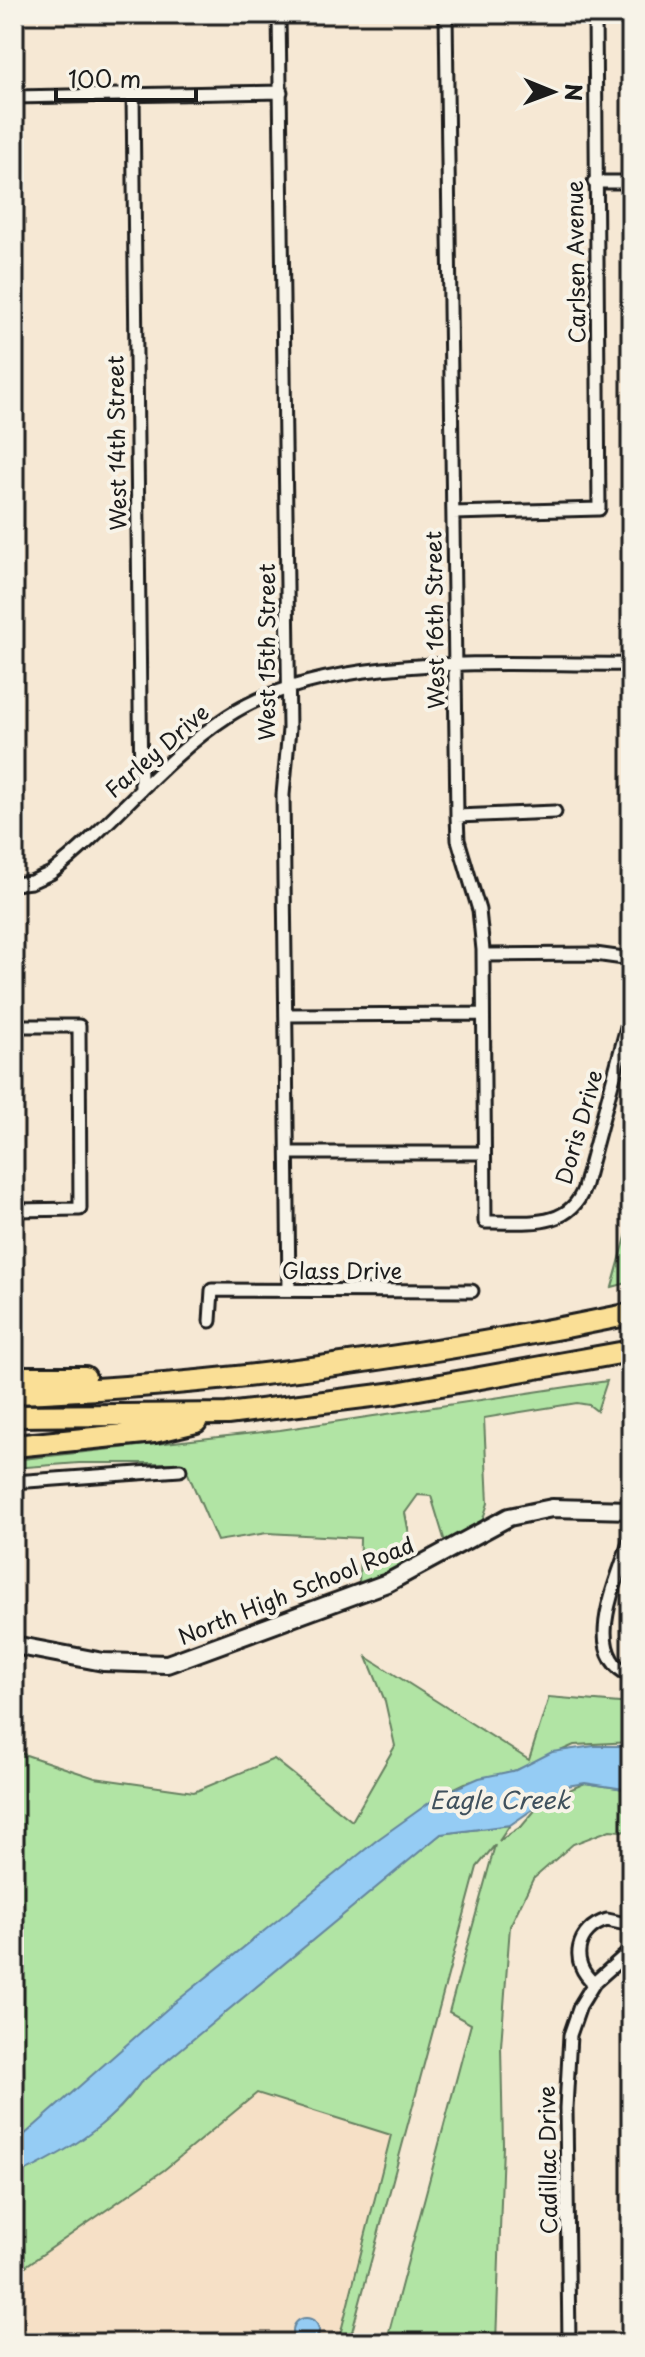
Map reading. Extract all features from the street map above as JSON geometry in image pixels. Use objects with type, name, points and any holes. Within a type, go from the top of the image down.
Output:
[{"type":"highway","points":[[14,1393],[222,1380],[428,1351],[631,1314]]},
{"type":"highway","points":[[14,1416],[227,1414],[412,1391],[631,1351]]},
{"type":"highway","points":[[14,1377],[90,1377],[149,1386]]},
{"type":"highway","points":[[14,1446],[154,1432],[227,1414]]},
{"type":"street","name":"West 15th Street","points":[[279,14],[289,729],[283,795],[289,1290]]},
{"type":"street","name":"West 16th Street","points":[[446,14],[457,816],[458,840],[479,910],[483,955],[485,1222]]},
{"type":"street","name":"Carlsen Avenue","points":[[453,513],[599,509],[595,14]]},
{"type":"street","points":[[14,97],[281,92]]},
{"type":"street","name":"West 14th Street","points":[[133,95],[141,790]]},
{"type":"street","points":[[594,182],[631,182]]},
{"type":"street","name":"Farley Drive","points":[[14,884],[40,879],[55,870],[226,717],[288,687],[377,669],[631,664]]},
{"type":"street","points":[[457,816],[555,812]]},
{"type":"street","points":[[483,955],[595,954],[631,959]]},
{"type":"street","name":"Doris Drive","points":[[485,1222],[551,1220],[577,1204],[584,1188],[631,1012]]},
{"type":"street","points":[[286,1015],[483,1014]]},
{"type":"street","points":[[14,1026],[79,1026],[80,1209],[14,1210]]},
{"type":"street","points":[[288,1153],[484,1153]]},
{"type":"street","name":"Glass Drive","points":[[210,1321],[212,1290],[472,1291]]},
{"type":"street","points":[[14,1482],[180,1470]]},
{"type":"street","name":"North High School Road","points":[[14,1645],[103,1662],[167,1664],[387,1583],[509,1517],[552,1508],[631,1510]]},
{"type":"street","points":[[629,1542],[604,1643],[613,1664],[631,1676]]},
{"type":"street","points":[[594,1983],[579,1962],[578,1949],[585,1933],[607,1920],[631,1925]]},
{"type":"street","name":"Cadillac Drive","points":[[569,2343],[567,2060],[575,2018],[594,1983],[631,1950]]},
{"type":"shaded area","points":[[257,2093],[391,2135],[338,2343],[14,2343],[14,2274],[171,2164]]},
{"type":"green space","points":[[631,1219],[631,1282],[612,1287]]},
{"type":"green space","points":[[607,1381],[597,1411],[589,1405],[577,1403],[484,1418],[488,1503],[481,1525],[446,1545],[431,1496],[418,1495],[405,1513],[415,1565],[359,1589],[360,1538],[267,1533],[217,1541],[187,1471],[178,1463],[79,1463],[14,1468],[14,1460],[280,1430]]},
{"type":"green space","points":[[367,1657],[529,1760],[549,1697],[631,1704],[631,1742],[574,1745],[517,1770],[465,1783],[440,1795],[320,1886],[14,2144],[14,1751],[95,1778],[194,1792],[274,1759],[352,1821],[395,1746],[385,1701]]},
{"type":"green space","points":[[585,1783],[631,1790],[631,1832],[610,1830],[573,1844],[533,1879],[510,1926],[501,2046],[503,2145],[496,2343],[386,2343],[471,2024],[449,2012],[495,1845],[477,1867],[349,2343],[338,2343],[391,2135],[257,2093],[164,2170],[14,2274],[14,2177],[67,2148],[99,2126],[140,2083],[359,1897],[441,1834],[510,1825],[499,1841],[522,1826],[542,1802]]},
{"type":"water","name":"Eagle Creek","points":[[594,1746],[631,1746],[631,1790],[585,1783],[567,1786],[510,1825],[441,1834],[140,2083],[99,2126],[67,2149],[14,2177],[14,2144],[167,2009],[377,1840],[440,1795],[479,1778],[517,1770],[552,1752]]},
{"type":"water","points":[[306,2318],[315,2322],[319,2331],[315,2340],[306,2344],[297,2340],[293,2331],[297,2322]]}]
